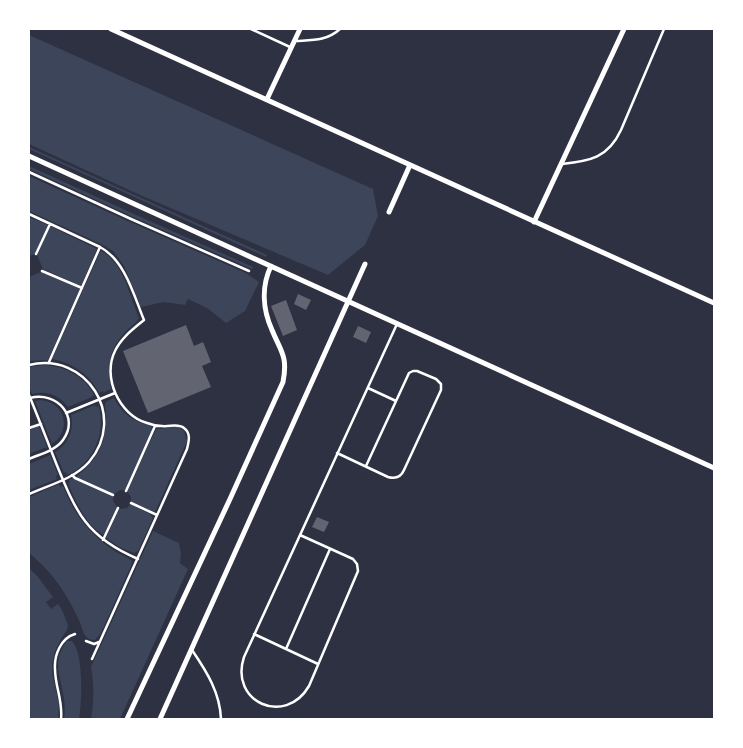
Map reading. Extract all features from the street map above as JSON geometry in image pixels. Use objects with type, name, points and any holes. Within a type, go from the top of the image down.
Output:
[{"type":"street","points":[[111,29],[714,303]]},
{"type":"street","points":[[267,100],[300,29]]},
{"type":"street","points":[[534,222],[624,29]]},
{"type":"street","points":[[29,156],[714,468]]},
{"type":"street","points":[[389,212],[410,165]]},
{"type":"street","points":[[160,719],[365,264]]},
{"type":"street","points":[[127,719],[283,382],[285,368],[283,353],[268,320],[264,301],[265,284],[271,266]]},
{"type":"lane","points":[[251,29],[291,47]]},
{"type":"lane","points":[[294,41],[324,38],[340,29]]},
{"type":"lane","points":[[561,164],[584,162],[592,159],[613,144],[618,137],[664,29]]},
{"type":"lane","points":[[300,535],[352,559],[357,564],[358,571],[305,693],[294,703],[287,706],[272,707],[258,702],[247,692],[240,671],[244,657],[337,453],[397,324]]},
{"type":"lane","points":[[337,453],[391,478],[403,473],[441,390],[441,384],[436,379],[417,371],[409,373],[366,466]]},
{"type":"lane","points":[[367,388],[396,401]]},
{"type":"lane","points":[[286,648],[330,549]]},
{"type":"lane","points":[[254,634],[318,664]]},
{"type":"lane","points":[[192,649],[208,673],[219,703],[221,719]]},
{"type":"path","points":[[29,172],[131,220],[249,271]]},
{"type":"path","points":[[29,214],[100,247],[110,253],[120,266],[144,320],[121,341],[115,352],[112,360],[111,374],[115,393],[123,407],[132,416],[155,425],[182,426],[188,431],[190,441],[92,659]]},
{"type":"path","points":[[36,254],[50,223]]},
{"type":"path","points":[[49,362],[100,247]]},
{"type":"path","points":[[42,270],[82,288]]},
{"type":"path","points":[[29,365],[49,362],[72,369],[80,374],[93,387],[102,405],[104,415],[102,437],[98,448],[88,462],[72,475],[29,494]]},
{"type":"path","points":[[66,413],[115,393]]},
{"type":"path","points":[[29,459],[51,450],[66,435],[68,428],[66,413],[58,402],[51,398],[44,396],[29,397],[41,424],[51,450],[63,479],[79,514],[103,540],[116,549],[138,559]]},
{"type":"path","points":[[29,428],[41,424]]},
{"type":"path","points":[[126,491],[155,425]]},
{"type":"path","points":[[72,475],[113,495]]},
{"type":"path","points":[[131,503],[157,515]]},
{"type":"path","points":[[103,540],[118,508]]},
{"type":"path","points":[[61,719],[61,701],[55,676],[55,660],[60,646],[70,636],[75,634]]},
{"type":"path","points":[[86,641],[94,644],[100,642]]},
{"type":"shaded area","points":[[29,35],[373,189],[378,216],[365,245],[328,275],[140,195],[29,144]]},
{"type":"shaded area","points":[[29,147],[267,255],[266,257],[29,149]]},
{"type":"shaded area","points":[[29,166],[253,267],[252,269],[133,217],[29,169]]},
{"type":"shaded area","points":[[29,176],[246,273],[259,282],[245,311],[226,323],[207,308],[188,299],[185,305],[164,302],[141,307],[124,266],[113,251],[29,211]]},
{"type":"shaded area","points":[[29,217],[48,225],[35,254],[29,256]]},
{"type":"shaded area","points":[[50,226],[97,249],[81,286],[43,269],[37,255]]},
{"type":"shaded area","points":[[101,251],[109,256],[120,271],[139,318],[122,336],[113,350],[109,372],[111,389],[99,393],[91,380],[80,370],[67,363],[52,359]]},
{"type":"shaded area","points":[[41,272],[80,289],[48,360],[29,361],[29,277]]},
{"type":"shaded area","points":[[45,365],[67,370],[74,374],[90,388],[94,395],[68,407],[61,399],[52,394],[32,394],[29,387],[29,367]]},
{"type":"shaded area","points":[[114,398],[129,417],[151,426],[152,429],[125,490],[120,490],[114,494],[76,477],[98,453],[106,426],[105,403]]},
{"type":"shaded area","points":[[41,400],[56,406],[63,418],[62,432],[52,444],[35,401]]},
{"type":"shaded area","points":[[95,405],[96,407],[99,406],[101,416],[101,426],[96,446],[84,463],[67,475],[66,472],[64,473],[55,452],[67,441],[72,426],[71,415]]},
{"type":"shaded area","points":[[39,426],[47,447],[29,454],[29,430]]},
{"type":"shaded area","points":[[178,426],[184,431],[187,441],[156,510],[154,512],[131,502],[131,497],[127,491],[156,429]]},
{"type":"shaded area","points":[[50,455],[58,475],[56,476],[57,479],[29,490],[29,464]]},
{"type":"shaded area","points":[[73,478],[113,496],[113,501],[117,507],[104,535],[92,526],[78,505],[68,483]]},
{"type":"shaded area","points":[[59,484],[60,487],[63,486],[72,505],[89,529],[103,543],[132,561],[101,633],[95,640],[85,635],[63,591],[45,567],[29,553],[29,497]]},
{"type":"shaded area","points":[[130,504],[150,514],[153,518],[138,551],[134,553],[119,547],[106,538],[119,509],[127,508]]},
{"type":"shaded area","points":[[153,531],[179,543],[180,563],[188,569],[120,719],[91,719],[93,680],[91,667]]},
{"type":"shaded area","points":[[29,568],[53,597],[46,602],[51,609],[58,604],[68,625],[55,651],[52,665],[59,703],[58,719],[29,719]]},
{"type":"shaded area","points":[[67,641],[72,641],[79,656],[81,701],[79,719],[64,719],[64,702],[58,663],[62,648]]},
{"type":"building","points":[[298,294],[311,300],[306,310],[294,304]]},
{"type":"building","points":[[286,300],[297,330],[283,336],[271,306]]},
{"type":"building","points":[[186,325],[194,346],[203,342],[211,362],[202,366],[211,387],[148,413],[123,351]]},
{"type":"building","points":[[358,326],[371,332],[366,343],[353,337]]},
{"type":"building","points":[[317,517],[329,522],[324,532],[312,527]]}]
